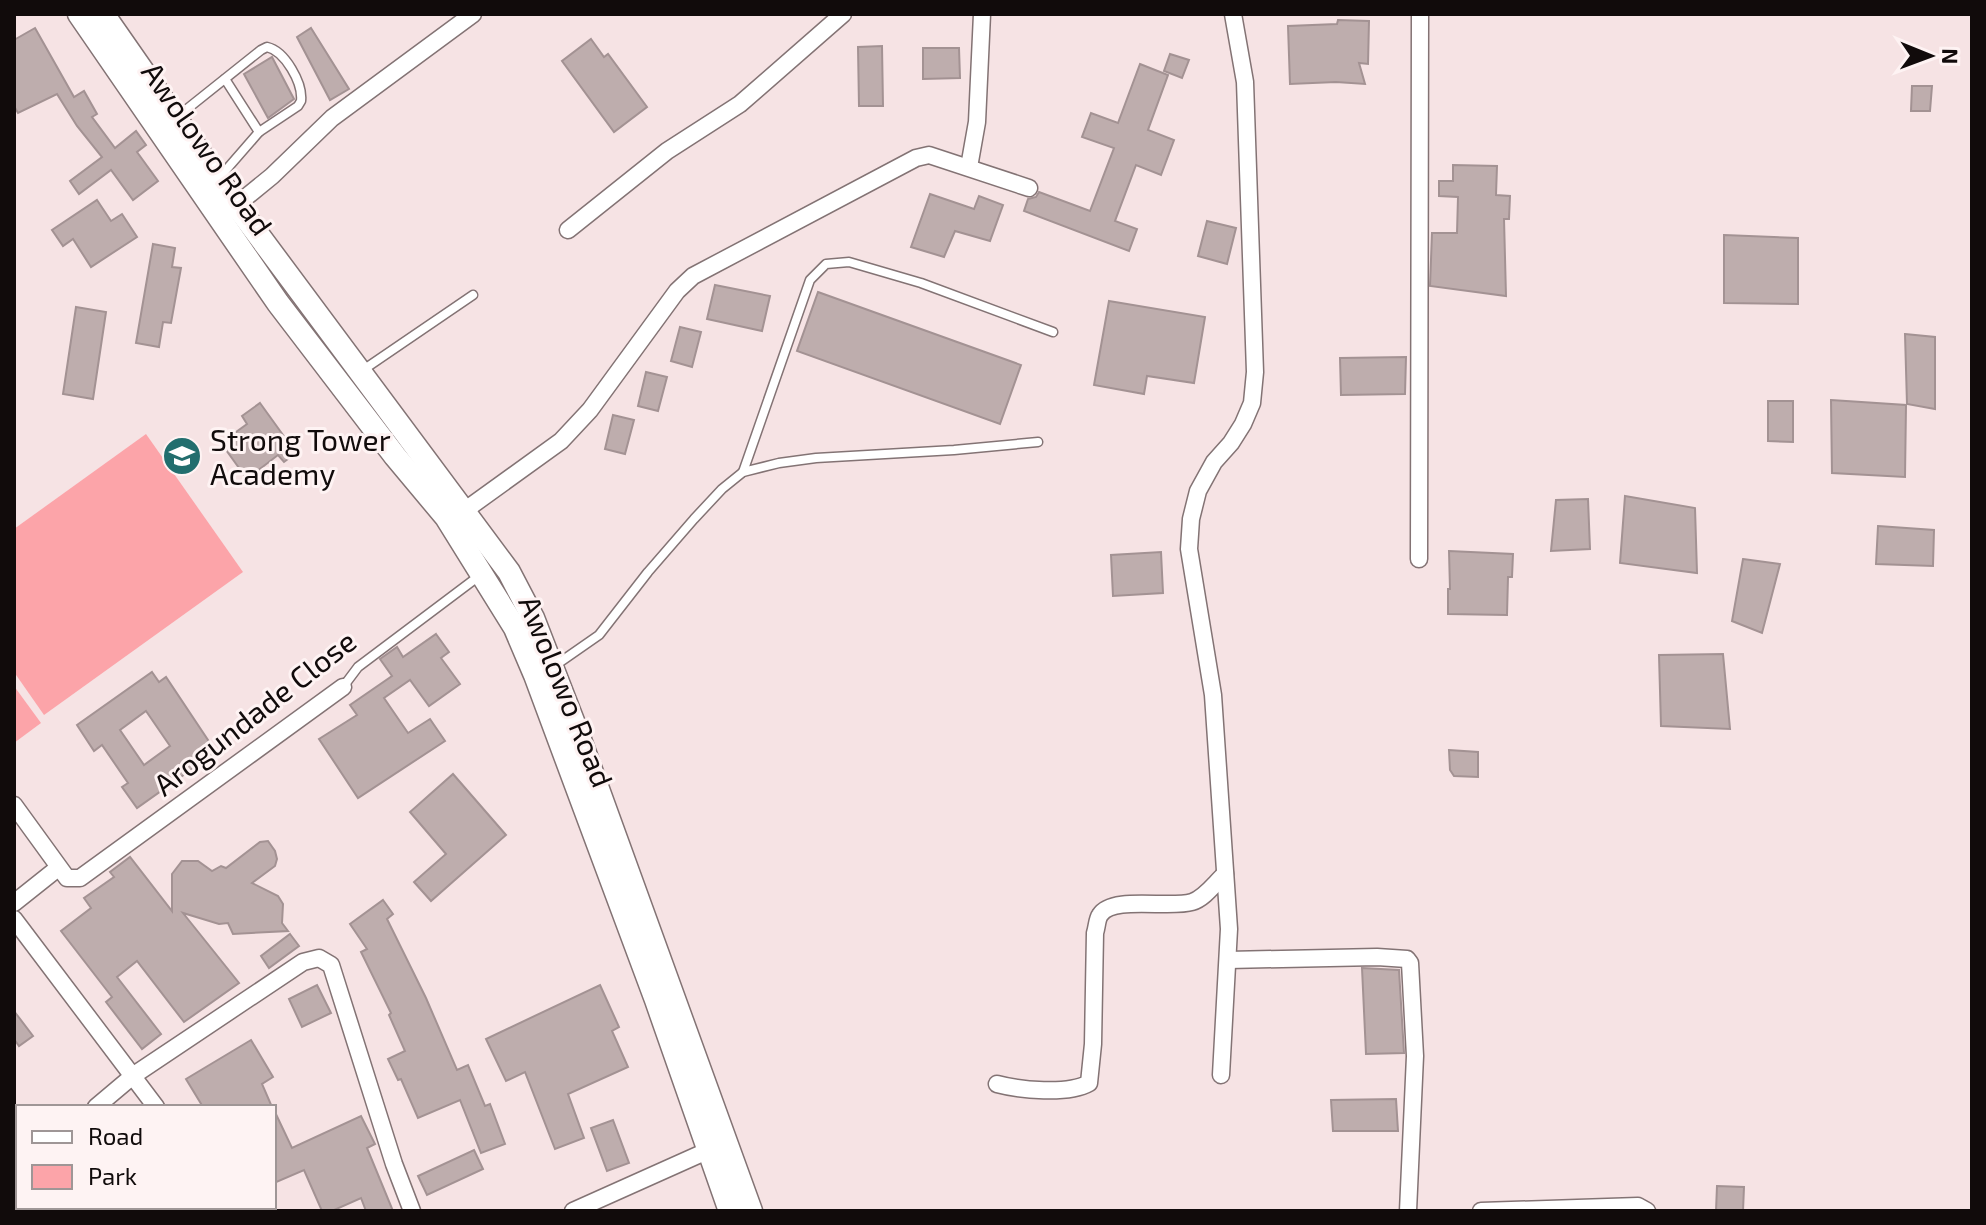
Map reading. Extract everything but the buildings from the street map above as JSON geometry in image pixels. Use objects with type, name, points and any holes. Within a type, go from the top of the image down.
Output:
[{"type":"main road","name":"Awolowo Road","points":[[79,14],[228,211],[359,373],[509,572],[533,618],[622,851],[751,1211]]},
{"type":"main road","name":"Awolowo Road","points":[[103,14],[219,179],[228,211],[278,303],[395,456],[446,517],[515,628],[656,1000],[730,1211]]},
{"type":"street","points":[[228,211],[332,118],[473,14]]},
{"type":"street","points":[[568,230],[667,151],[740,104],[843,14]]},
{"type":"street","points":[[969,167],[977,122],[982,14]]},
{"type":"street","points":[[1221,1075],[1229,929],[1213,695],[1189,549],[1191,519],[1198,491],[1214,462],[1243,424],[1252,403],[1255,372],[1245,82],[1233,14]]},
{"type":"street","points":[[1419,559],[1420,14]]},
{"type":"street","points":[[464,511],[561,441],[590,410],[677,291],[693,276],[916,158],[929,155],[1029,188]]},
{"type":"street","name":"Arogundade Close","points":[[58,868],[67,878],[80,878],[343,687]]},
{"type":"street","points":[[14,805],[58,868],[14,903]]},
{"type":"street","points":[[997,1084],[1037,1090],[1082,1087],[1089,1083],[1093,1044],[1095,933],[1099,916],[1106,908],[1122,904],[1192,902],[1203,896],[1225,874]]},
{"type":"street","points":[[14,919],[155,1105]]},
{"type":"street","points":[[1228,960],[1377,957],[1407,959],[1410,963],[1415,1056],[1408,1211]]},
{"type":"street","points":[[98,1105],[134,1075],[303,962],[319,958],[331,965],[412,1211]]},
{"type":"street","points":[[573,1211],[707,1151]]},
{"type":"street","points":[[1481,1211],[1638,1206],[1647,1211]]},
{"type":"lane","points":[[177,117],[267,47],[277,50],[298,81],[302,93],[298,106],[259,132],[219,179]]},
{"type":"lane","points":[[225,79],[259,132]]},
{"type":"lane","points":[[743,472],[810,280],[826,264],[849,262],[907,279],[1053,332]]},
{"type":"lane","points":[[359,373],[473,295]]},
{"type":"lane","points":[[552,667],[599,635],[685,530],[722,489],[743,472],[816,458],[1038,442]]},
{"type":"lane","name":"Arogundade Close","points":[[343,687],[358,667],[483,574]]},
{"type":"green space","points":[[146,434],[243,572],[44,715],[14,672],[14,529]]},
{"type":"green space","points":[[14,686],[41,723],[14,743]]},
{"type":"place","name":"Strong Tower Academy","points":[[182,456]]}]
